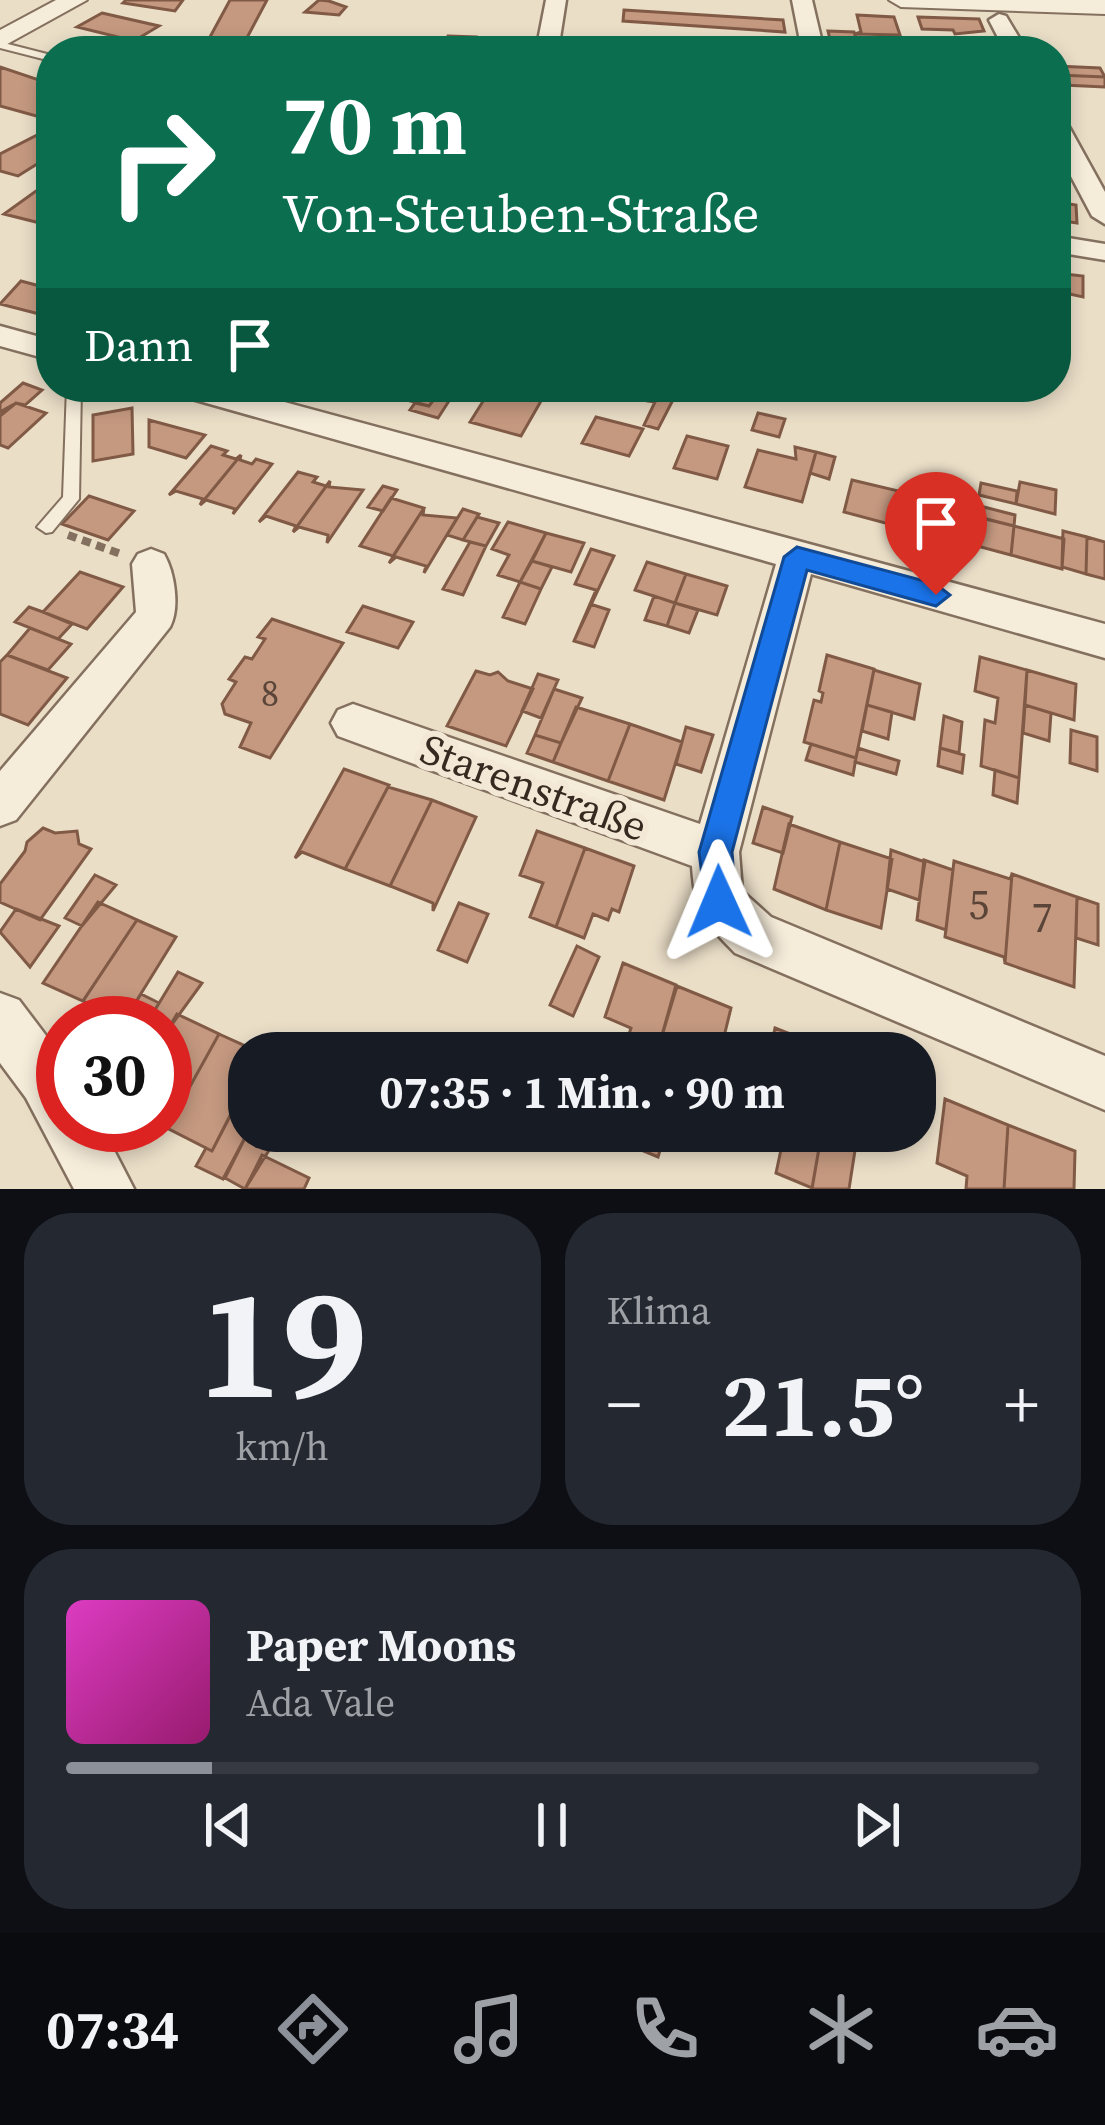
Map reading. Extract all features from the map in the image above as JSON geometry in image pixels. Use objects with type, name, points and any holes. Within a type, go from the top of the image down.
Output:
[{"type":"street","points":[[0,42],[75,0]]},
{"type":"street","points":[[550,36],[556,0]]},
{"type":"street","points":[[802,0],[810,36]]},
{"type":"street","points":[[901,0],[1105,7]]},
{"type":"street","points":[[999,20],[1008,36]]},
{"type":"street","points":[[1071,153],[1105,216]]},
{"type":"street","points":[[1071,246],[1105,252]]},
{"type":"street","points":[[0,336],[36,346]]},
{"type":"street","points":[[243,402],[1105,641]]},
{"type":"street","points":[[797,557],[715,852],[719,902],[753,935],[1105,1083]]},
{"type":"street","points":[[0,805],[156,616],[151,564]]},
{"type":"street","name":"Starenstraße","points":[[353,723],[715,852]]},
{"type":"street","points":[[0,1019],[36,1066]]},
{"type":"street","points":[[85,1152],[105,1189]]},
{"type":"lane","points":[[0,42],[36,53]]},
{"type":"lane","points":[[46,527],[71,499],[74,402]]},
{"type":"path","points":[[46,527],[151,564]]},
{"type":"building","points":[[183,0],[175,11],[123,3]]},
{"type":"building","points":[[230,0],[267,0],[248,36],[210,36]]},
{"type":"building","points":[[319,0],[346,7],[339,15],[305,12]]},
{"type":"building","points":[[624,10],[783,20],[785,32],[623,21]]},
{"type":"building","points":[[102,13],[159,26],[142,36],[114,36],[77,27]]},
{"type":"building","points":[[857,15],[894,17],[900,35],[855,34],[861,32]]},
{"type":"building","points":[[918,17],[979,19],[984,31],[955,34],[953,30],[922,29]]},
{"type":"building","points":[[828,31],[854,32],[855,36],[829,36]]},
{"type":"building","points":[[0,67],[36,79],[36,116],[0,106]]},
{"type":"building","points":[[1071,67],[1100,68],[1105,77],[1071,76]]},
{"type":"building","points":[[1071,76],[1105,77],[1105,87],[1071,85]]},
{"type":"building","points":[[36,136],[36,165],[18,176],[0,171],[0,154]]},
{"type":"building","points":[[36,191],[36,222],[4,214]]},
{"type":"building","points":[[1071,204],[1076,205],[1077,223],[1071,222]]},
{"type":"building","points":[[1071,275],[1083,276],[1083,297],[1071,294]]},
{"type":"building","points":[[21,281],[36,285],[36,313],[0,304]]},
{"type":"building","points":[[23,383],[36,388],[36,395],[25,405],[16,403],[0,412],[0,403]]},
{"type":"building","points":[[448,402],[438,418],[410,410],[415,403]]},
{"type":"building","points":[[483,402],[540,402],[521,436],[470,422]]},
{"type":"building","points":[[655,402],[672,402],[658,429],[644,425]]},
{"type":"building","points":[[16,403],[46,413],[8,448],[0,445],[0,416]]},
{"type":"building","points":[[132,408],[133,454],[93,461],[93,415]]},
{"type":"building","points":[[758,413],[785,419],[779,437],[752,430]]},
{"type":"building","points":[[596,417],[643,429],[629,456],[582,443]]},
{"type":"building","points":[[149,420],[205,435],[186,458],[149,447]]},
{"type":"building","points":[[687,436],[728,446],[717,479],[674,468]]},
{"type":"building","points":[[211,446],[236,459],[241,455],[200,505],[203,499],[176,491],[169,495]]},
{"type":"building","points":[[795,447],[816,452],[802,502],[745,487],[758,450],[796,459]]},
{"type":"building","points":[[816,452],[835,457],[829,479],[810,473]]},
{"type":"building","points":[[241,455],[240,460],[252,464],[256,459],[272,464],[233,514],[235,509],[206,500],[200,505]]},
{"type":"building","points":[[298,472],[317,477],[313,482],[326,486],[330,481],[293,532],[296,526],[266,516],[259,522]]},
{"type":"building","points":[[925,476],[946,482],[941,508],[919,502]]},
{"type":"building","points":[[852,480],[907,493],[900,527],[844,512]]},
{"type":"building","points":[[330,481],[329,487],[363,490],[327,543],[328,535],[299,527],[293,532]]},
{"type":"building","points":[[1020,482],[1056,490],[1055,514],[1016,504]]},
{"type":"building","points":[[981,483],[1017,491],[1016,504],[979,495]]},
{"type":"building","points":[[383,486],[397,490],[383,511],[368,507]]},
{"type":"building","points":[[89,496],[134,511],[108,540],[62,524]]},
{"type":"building","points":[[391,498],[424,508],[393,556],[360,546]]},
{"type":"building","points":[[984,507],[1015,515],[1014,526],[983,518]]},
{"type":"building","points":[[424,508],[423,515],[457,518],[424,573],[426,566],[396,557],[389,563]]},
{"type":"building","points":[[463,509],[479,514],[463,540],[447,535]]},
{"type":"building","points":[[965,514],[1014,526],[1011,555],[962,542]]},
{"type":"building","points":[[477,517],[499,523],[486,546],[463,540]]},
{"type":"building","points":[[508,522],[546,533],[520,582],[498,575],[509,555],[492,549]]},
{"type":"building","points":[[1014,526],[1064,539],[1062,569],[1011,555]]},
{"type":"building","points":[[1063,531],[1087,537],[1086,574],[1062,567]]},
{"type":"building","points":[[546,533],[584,543],[571,572],[532,561]]},
{"type":"building","points":[[1087,537],[1105,542],[1105,579],[1086,574]]},
{"type":"building","points":[[470,542],[486,546],[463,595],[443,589]]},
{"type":"building","points":[[591,549],[614,556],[574,641],[596,590],[575,584]]},
{"type":"building","points":[[532,561],[552,567],[541,589],[520,582]]},
{"type":"building","points":[[647,562],[686,574],[675,603],[635,590]]},
{"type":"building","points":[[80,572],[123,587],[87,629],[43,612]]},
{"type":"building","points":[[686,574],[727,586],[717,615],[675,603]]},
{"type":"building","points":[[520,582],[541,589],[525,624],[503,617]]},
{"type":"building","points":[[654,596],[675,603],[667,626],[645,620]]},
{"type":"building","points":[[675,603],[698,610],[689,633],[667,626]]},
{"type":"building","points":[[590,604],[609,610],[594,647],[574,641]]},
{"type":"building","points":[[363,606],[413,622],[398,648],[347,632]]},
{"type":"building","points":[[29,607],[72,624],[58,639],[15,622]]},
{"type":"building","points":[[272,619],[343,643],[270,758],[240,747],[251,723],[225,714],[222,704],[236,682],[229,679],[245,657],[252,659],[265,639],[258,637]]},
{"type":"building","points":[[30,628],[71,644],[48,670],[7,655]]},
{"type":"building","points":[[7,655],[67,678],[28,725],[0,714],[0,662]]},
{"type":"building","points":[[827,655],[874,669],[856,758],[804,742],[814,700],[821,702]]},
{"type":"building","points":[[980,657],[1027,670],[1019,778],[981,766],[985,720],[995,723],[998,698],[975,691]]},
{"type":"building","points":[[874,670],[920,684],[914,719],[867,705]]},
{"type":"building","points":[[1027,670],[1076,684],[1074,720],[1025,705]]},
{"type":"building","points":[[476,671],[498,672],[508,681],[533,689],[506,746],[447,726]]},
{"type":"building","points":[[538,674],[558,680],[541,718],[522,711]]},
{"type":"building","points":[[554,689],[582,698],[561,743],[535,735]]},
{"type":"building","points":[[867,705],[892,712],[888,739],[862,731]]},
{"type":"building","points":[[1025,705],[1051,713],[1049,741],[1023,733]]},
{"type":"building","points":[[576,707],[630,724],[608,781],[553,762]]},
{"type":"building","points":[[944,716],[962,722],[959,753],[940,748]]},
{"type":"building","points":[[630,724],[682,742],[664,800],[608,781]]},
{"type":"building","points":[[686,727],[713,735],[701,772],[676,764]]},
{"type":"building","points":[[1071,730],[1097,737],[1097,771],[1070,763]]},
{"type":"building","points":[[535,735],[561,743],[553,762],[527,753]]},
{"type":"building","points":[[811,744],[856,758],[853,775],[806,760]]},
{"type":"building","points":[[858,748],[899,761],[896,774],[855,762]]},
{"type":"building","points":[[940,748],[964,755],[962,773],[938,766]]},
{"type":"building","points":[[344,769],[389,785],[345,869],[302,852],[295,858]]},
{"type":"building","points":[[995,770],[1019,778],[1017,803],[993,795]]},
{"type":"building","points":[[388,787],[432,800],[390,886],[345,869]]},
{"type":"building","points":[[432,800],[476,817],[433,911],[433,903],[390,886]]},
{"type":"building","points":[[763,807],[792,817],[783,853],[753,843]]},
{"type":"building","points":[[789,824],[840,842],[826,910],[774,889]]},
{"type":"building","points":[[43,828],[55,833],[77,831],[79,844],[91,849],[40,920],[0,902],[0,884],[27,842]]},
{"type":"building","points":[[537,831],[585,848],[556,927],[530,917],[543,883],[520,875]]},
{"type":"building","points":[[840,842],[892,859],[881,928],[826,910]]},
{"type":"building","points":[[585,848],[634,866],[619,912],[612,909],[608,920],[593,914],[584,938],[556,927]]},
{"type":"building","points":[[891,850],[925,862],[919,900],[887,889]]},
{"type":"building","points":[[924,860],[953,870],[946,930],[917,920]]},
{"type":"building","points":[[954,861],[1010,879],[1012,874],[1005,963],[1004,957],[945,937]]},
{"type":"building","points":[[1012,874],[1077,897],[1074,987],[1005,963]]},
{"type":"building","points":[[95,875],[116,885],[82,926],[65,918]]},
{"type":"building","points":[[1077,897],[1098,904],[1098,945],[1076,938]]},
{"type":"building","points":[[98,902],[137,920],[86,996],[72,996],[43,983]]},
{"type":"building","points":[[459,903],[488,914],[467,962],[438,950]]},
{"type":"building","points":[[16,909],[59,926],[30,967],[0,932]]},
{"type":"building","points":[[137,920],[176,937],[139,996],[86,996]]},
{"type":"building","points":[[577,946],[599,957],[573,1016],[550,1005]]},
{"type":"building","points":[[623,963],[676,985],[663,1032],[630,1032],[631,1028],[605,1017]]},
{"type":"building","points":[[178,972],[202,983],[192,997],[163,996]]},
{"type":"building","points":[[677,986],[731,1008],[725,1032],[663,1032]]},
{"type":"building","points":[[192,1021],[219,1034],[192,1083]]},
{"type":"building","points":[[219,1034],[228,1038],[228,1120],[212,1151],[192,1141],[192,1083]]},
{"type":"building","points":[[945,1099],[1008,1125],[1004,1189],[966,1189],[967,1176],[937,1163]]},
{"type":"building","points":[[228,1120],[228,1152],[237,1152],[223,1179],[196,1166],[206,1148],[212,1151]]},
{"type":"building","points":[[1008,1125],[1075,1151],[1074,1189],[1004,1189]]},
{"type":"building","points":[[238,1152],[268,1152],[245,1189],[225,1178]]},
{"type":"building","points":[[780,1152],[818,1152],[812,1188],[776,1173]]},
{"type":"building","points":[[818,1152],[855,1152],[849,1189],[812,1189]]},
{"type":"building","points":[[262,1155],[309,1178],[304,1189],[245,1189]]},
{"type":"route","points":[[719,902],[715,852],[797,557],[936,595]]}]
